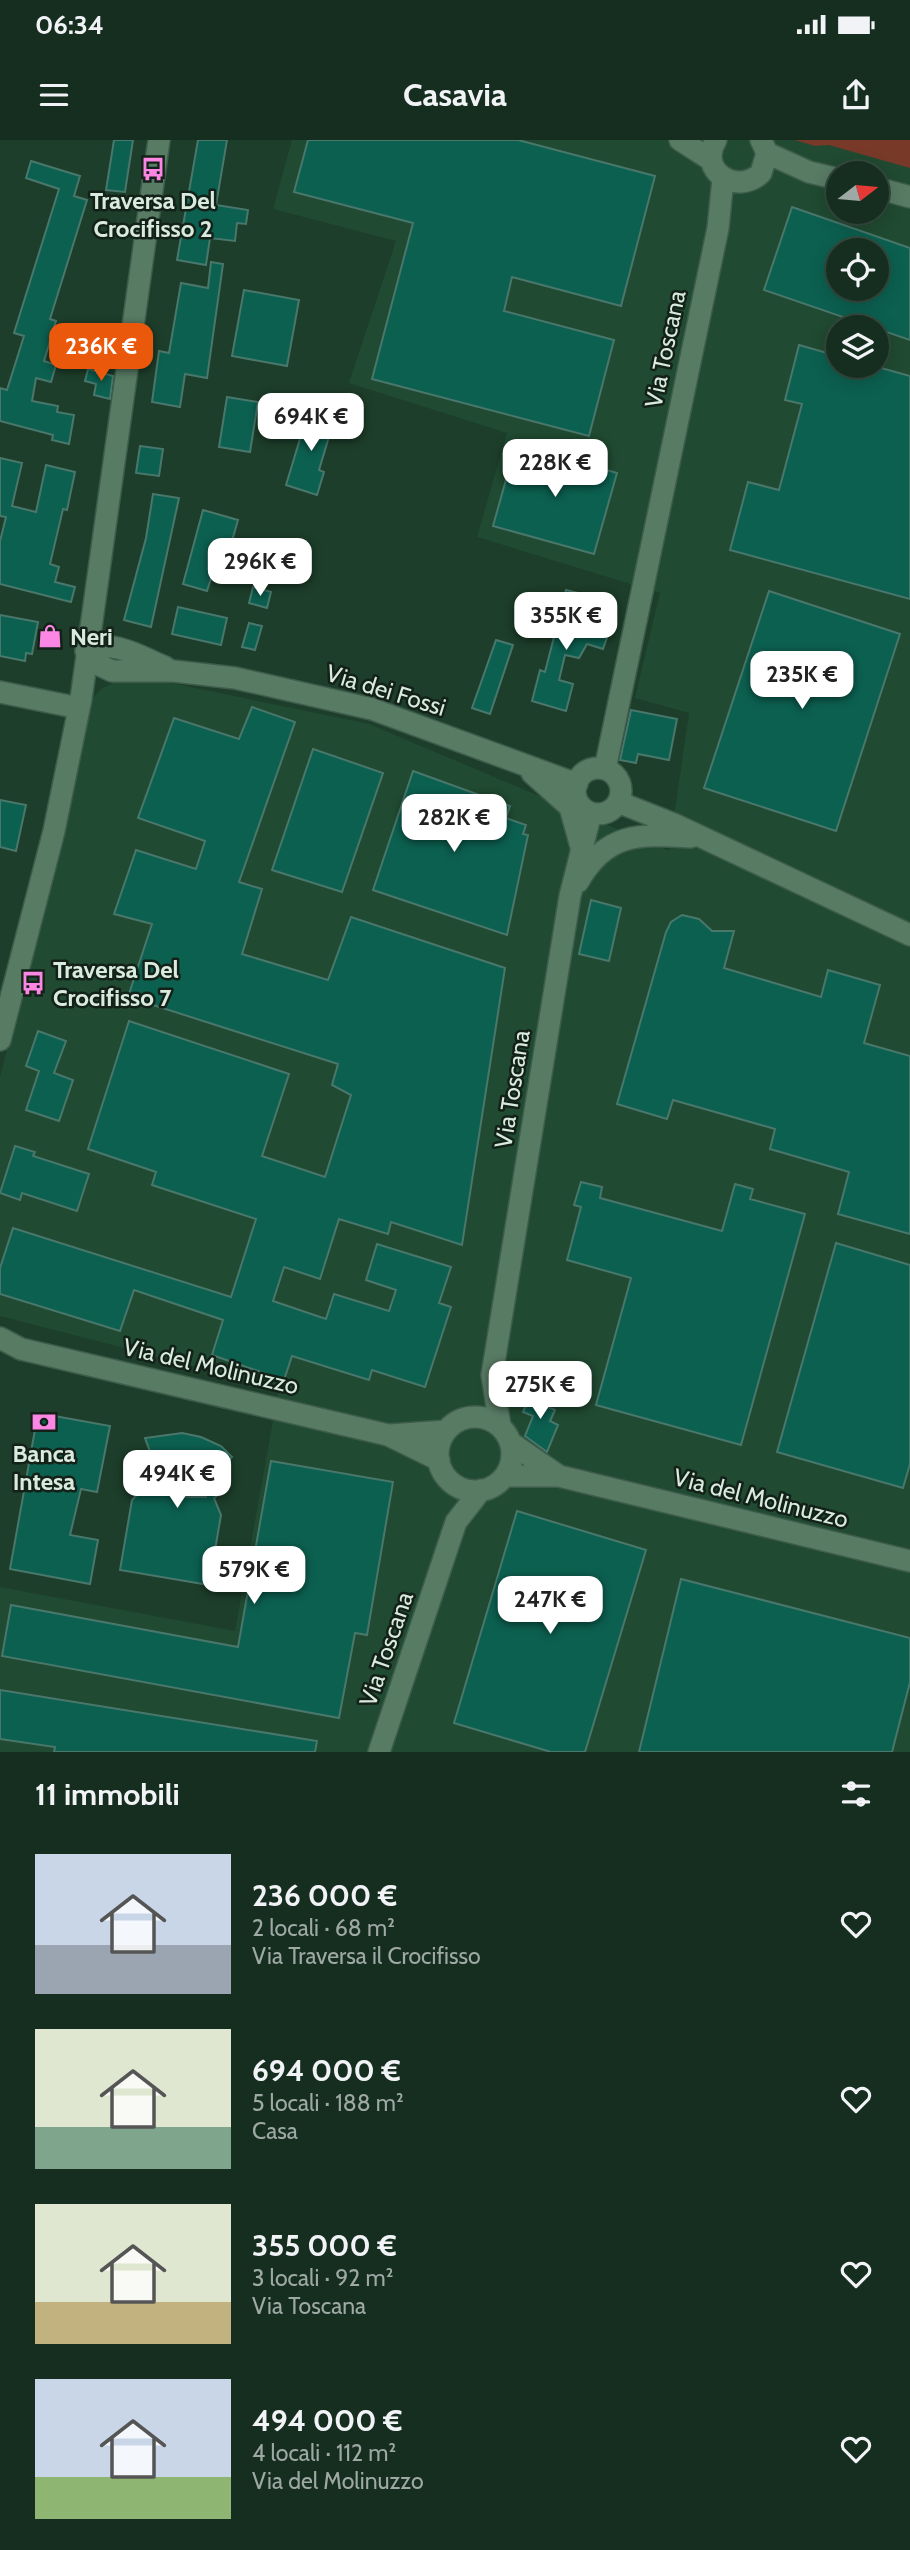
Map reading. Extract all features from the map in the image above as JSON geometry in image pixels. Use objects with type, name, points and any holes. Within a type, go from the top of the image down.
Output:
[{"type":"street","points":[[0,1040],[51,844],[80,703],[159,140]]},
{"type":"street","points":[[680,140],[713,150],[723,179],[759,162],[826,176]]},
{"type":"street","name":"Via Toscana","points":[[718,228],[759,162]]},
{"type":"street","name":"Via Toscana","points":[[605,769],[612,725],[718,228],[723,179]]},
{"type":"street","points":[[889,191],[910,197]]},
{"type":"street","name":"Via dei Fossi","points":[[93,622],[124,650]]},
{"type":"street","name":"Via dei Fossi","points":[[173,671],[124,650],[103,646],[86,651],[103,668],[173,671],[235,678],[372,709],[577,784]]},
{"type":"street","name":"Via dei Fossi","points":[[80,703],[103,681],[125,671]]},
{"type":"street","points":[[0,692],[80,703]]},
{"type":"street","points":[[517,760],[576,767],[592,758],[603,745],[612,725]]},
{"type":"street","points":[[517,760],[570,807],[582,847]]},
{"type":"street","points":[[591,769],[605,769],[620,783],[618,802],[610,811],[591,813],[580,804],[577,784],[591,769]]},
{"type":"street","points":[[618,802],[910,935]]},
{"type":"street","name":"Via Toscana","points":[[468,1418],[492,1375],[570,896],[591,813]]},
{"type":"street","points":[[570,896],[589,863],[608,846],[632,836],[702,838]]},
{"type":"street","name":"Via del Molinuzzo","points":[[0,1338],[21,1349],[388,1435],[439,1460]]},
{"type":"street","name":"Via del Molinuzzo","points":[[0,1355],[21,1349]]},
{"type":"street","name":"Via Toscana","points":[[492,1375],[505,1434]]},
{"type":"street","points":[[479,1417],[505,1434],[512,1454],[505,1476],[490,1488],[470,1490],[451,1481],[439,1460],[441,1440],[446,1431],[468,1418],[479,1417]]},
{"type":"street","name":"Via del Molinuzzo","points":[[388,1435],[446,1431]]},
{"type":"street","name":"Via del Molinuzzo","points":[[505,1434],[559,1476]]},
{"type":"street","name":"Via del Molinuzzo","points":[[505,1476],[559,1476],[910,1561]]},
{"type":"street","name":"Via Toscana","points":[[451,1481],[456,1522]]},
{"type":"street","name":"Via Toscana","points":[[379,1752],[456,1522],[481,1490]]},
{"type":"shaded area","points":[[292,140],[819,140],[910,167],[910,1752],[0,1752],[0,1587],[235,1631],[279,1388],[0,1316],[0,1077],[65,820],[92,699],[101,689],[123,678],[137,676],[369,724],[669,851],[689,713],[635,698],[660,593],[477,537],[507,433],[349,383],[396,241],[273,209]]},
{"type":"shaded area","points":[[795,140],[910,140],[910,168],[829,145],[815,146]]},
{"type":"building","points":[[114,140],[133,140],[125,192],[106,190]]},
{"type":"building","points":[[198,140],[227,140],[216,205],[248,210],[246,224],[237,223],[235,241],[210,238],[206,265],[177,260]]},
{"type":"building","points":[[308,140],[518,140],[655,176],[621,306],[512,277],[504,311],[614,340],[589,436],[372,379],[413,223],[294,192]]},
{"type":"building","points":[[31,161],[80,176],[74,196],[87,200],[50,319],[56,321],[44,361],[56,365],[51,382],[36,378],[32,401],[58,406],[57,412],[74,415],[69,444],[52,440],[53,435],[0,421],[0,388],[7,390],[24,336],[14,333],[59,189],[26,178]]},
{"type":"building","points":[[792,207],[826,219],[826,224],[841,224],[881,238],[826,238],[826,301],[889,301],[889,241],[910,248],[910,340],[889,333],[889,315],[837,315],[764,290]]},
{"type":"building","points":[[211,262],[223,264],[207,378],[185,374],[180,407],[152,402],[159,351],[169,353],[181,283],[208,288]]},
{"type":"building","points":[[244,290],[299,300],[287,366],[232,356]]},
{"type":"building","points":[[799,345],[826,353],[826,378],[889,378],[889,370],[910,376],[910,599],[730,550],[748,482],[779,490],[802,404],[785,400]]},
{"type":"building","points":[[88,369],[113,376],[110,399],[94,395],[96,384],[85,381]]},
{"type":"building","points":[[227,397],[258,402],[250,452],[219,447]]},
{"type":"building","points":[[309,409],[335,417],[319,470],[324,472],[317,495],[286,485]]},
{"type":"building","points":[[516,444],[617,473],[594,554],[493,526]]},
{"type":"building","points":[[140,446],[163,449],[159,476],[136,473]]},
{"type":"building","points":[[0,458],[22,463],[12,506],[36,512],[46,465],[75,472],[67,510],[63,509],[50,564],[59,567],[55,582],[75,587],[71,602],[0,584],[0,541],[6,517],[0,516]]},
{"type":"building","points":[[153,494],[179,498],[151,627],[124,620],[146,538]]},
{"type":"building","points":[[203,510],[238,520],[232,541],[251,546],[243,577],[214,569],[207,591],[183,584]]},
{"type":"building","points":[[253,587],[271,592],[267,608],[249,603]]},
{"type":"building","points":[[566,590],[582,594],[575,619],[610,629],[603,649],[587,644],[579,658],[565,655],[559,680],[573,684],[566,711],[532,701],[540,670],[545,672]]},
{"type":"building","points":[[769,591],[900,634],[836,831],[704,788]]},
{"type":"building","points":[[178,607],[227,618],[221,645],[172,634]]},
{"type":"building","points":[[0,615],[38,622],[32,654],[26,653],[25,661],[0,656]]},
{"type":"building","points":[[249,623],[262,626],[255,650],[242,647]]},
{"type":"building","points":[[496,640],[513,645],[490,714],[472,708]]},
{"type":"building","points":[[252,707],[295,722],[239,882],[262,889],[242,954],[328,980],[351,917],[505,968],[462,1245],[391,1222],[388,1234],[339,1219],[320,1279],[284,1267],[273,1301],[326,1319],[334,1294],[389,1311],[396,1290],[366,1280],[377,1244],[451,1267],[439,1303],[451,1307],[425,1387],[372,1370],[369,1380],[292,1356],[284,1380],[212,1355],[223,1320],[134,1290],[120,1331],[0,1294],[0,1268],[13,1228],[231,1297],[256,1219],[152,1185],[156,1172],[88,1149],[129,1021],[289,1074],[262,1156],[325,1177],[351,1095],[332,1085],[338,1064],[128,997],[152,924],[114,914],[136,850],[196,869],[205,841],[138,818],[174,718],[239,739]]},
{"type":"building","points":[[631,710],[677,719],[669,760],[638,754],[636,763],[620,760]]},
{"type":"building","points":[[313,749],[383,773],[342,892],[272,870]]},
{"type":"building","points":[[413,771],[510,806],[506,818],[526,825],[523,834],[528,835],[507,935],[373,890]]},
{"type":"building","points":[[0,800],[26,805],[16,851],[0,847]]},
{"type":"building","points":[[591,900],[621,908],[609,961],[579,954]]},
{"type":"building","points":[[682,915],[699,919],[712,931],[734,931],[724,968],[821,997],[828,970],[880,985],[864,1043],[910,1056],[910,1234],[838,1214],[849,1172],[770,1149],[775,1129],[673,1100],[667,1119],[617,1104],[666,932],[671,922]]},
{"type":"building","points":[[38,1031],[66,1041],[54,1073],[73,1080],[59,1121],[26,1110],[39,1071],[26,1066]]},
{"type":"building","points":[[15,1146],[35,1152],[33,1156],[89,1174],[77,1211],[22,1193],[20,1200],[0,1193]]},
{"type":"building","points":[[581,1182],[602,1187],[600,1198],[722,1231],[735,1184],[753,1189],[750,1199],[805,1214],[741,1445],[596,1405],[631,1278],[567,1260],[581,1207],[574,1205]]},
{"type":"building","points":[[836,1243],[910,1265],[910,1464],[903,1488],[777,1452]]},
{"type":"building","points":[[532,1391],[551,1399],[548,1407],[555,1410],[550,1421],[558,1425],[547,1452],[525,1436],[533,1416],[523,1412]]},
{"type":"building","points":[[38,1413],[110,1426],[97,1492],[81,1489],[70,1535],[98,1540],[90,1584],[10,1569]]},
{"type":"building","points":[[182,1433],[201,1437],[221,1446],[232,1457],[221,1468],[228,1478],[227,1489],[214,1498],[221,1515],[209,1585],[120,1570],[132,1500],[146,1485],[138,1478],[137,1466],[152,1457],[145,1438]],"holes":[[[169,1455],[193,1457],[213,1467],[204,1482],[206,1497],[175,1497],[153,1486],[159,1470],[156,1458]]]},
{"type":"building","points":[[271,1461],[393,1482],[367,1635],[355,1633],[339,1718],[2,1656],[11,1605],[238,1647]]},
{"type":"building","points":[[517,1511],[646,1550],[585,1752],[551,1752],[454,1723]]},
{"type":"building","points":[[681,1579],[910,1638],[910,1682],[892,1752],[639,1752]]},
{"type":"building","points":[[0,1690],[317,1741],[315,1752],[54,1752],[55,1747],[0,1739]]},
{"type":"place","name":"Traversa Del Crocifisso 2","points":[[153,169]]},
{"type":"place","name":"Neri","points":[[50,636]]},
{"type":"place","name":"Traversa Del Crocifisso 7","points":[[33,983]]},
{"type":"place","name":"Banca Intesa","points":[[44,1422]]}]
